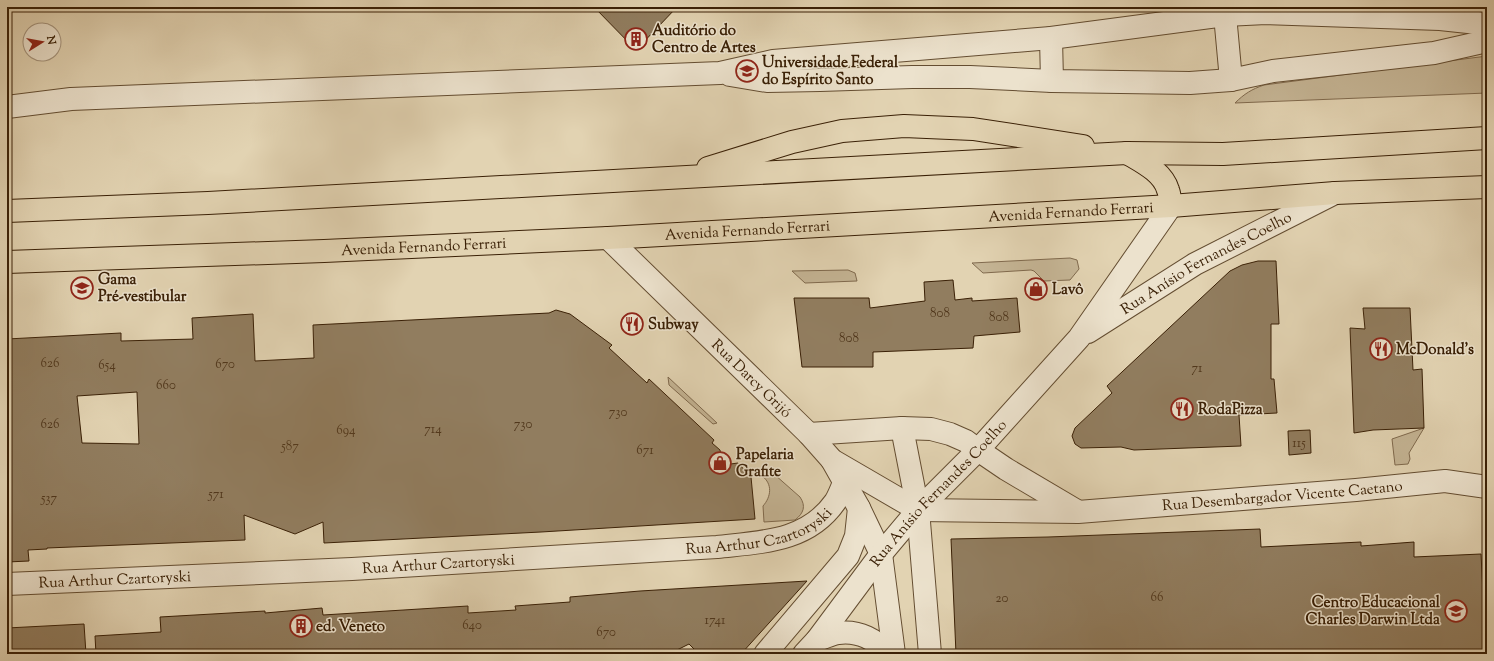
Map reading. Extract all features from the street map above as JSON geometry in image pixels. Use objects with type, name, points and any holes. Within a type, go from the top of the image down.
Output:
[{"type":"main road","points":[[680,177],[792,142],[842,131],[904,126],[973,129],[1127,153],[1149,166],[1161,176],[1168,190],[1171,206]]},
{"type":"main road","points":[[7,211],[208,203],[1127,153],[1223,154],[1487,138]]},
{"type":"main road","name":"Avenida Fernando Ferrari","points":[[7,262],[340,250],[608,238],[1171,206],[1336,193],[1487,187]]},
{"type":"street","points":[[7,107],[71,99],[720,73],[774,61],[1051,38],[1225,15],[1266,13],[1440,19],[1487,24]]},
{"type":"street","points":[[1225,15],[1231,80]]},
{"type":"street","points":[[1051,38],[1052,81]]},
{"type":"street","points":[[720,73],[767,81],[970,76],[1052,81],[1190,83],[1231,80],[1273,71],[1434,53],[1487,42]]},
{"type":"street","name":"Rua Anísio Fernandes Coelho","points":[[1079,338],[1195,264],[1336,193]]},
{"type":"street","name":"Rua Anísio Fernandes Coelho","points":[[811,647],[881,554],[918,510],[978,450],[1079,338],[1171,206]]},
{"type":"street","name":"Rua Darcy Grijó","points":[[608,238],[809,434],[832,460],[918,510]]},
{"type":"street","points":[[902,428],[918,510],[930,654]]},
{"type":"street","points":[[809,434],[902,428],[931,429],[950,434],[966,441],[1006,469],[1078,512]]},
{"type":"street","points":[[832,460],[859,508],[881,554],[894,654]]},
{"type":"street","name":"Rua Desembargador Vicente Caetano","points":[[918,510],[1078,512],[1348,491],[1445,481],[1487,487]]},
{"type":"street","name":"Rua Arthur Czartoryski","points":[[7,584],[352,569],[716,547],[774,540],[799,533],[821,518],[836,501],[844,483]]},
{"type":"street","name":"Rua Anísio Fernandes Coelho","points":[[765,654],[848,556],[856,536],[859,508]]},
{"type":"street","points":[[811,647],[838,633],[855,634],[869,638],[890,654]]},
{"type":"shaded area","points":[[1487,56],[1487,93],[1235,103],[1248,92],[1264,85]]},
{"type":"shaded area","points":[[1070,258],[1077,260],[1079,269],[1070,280],[1044,281],[1031,270],[983,273],[972,263]]},
{"type":"shaded area","points":[[848,270],[855,273],[857,281],[805,283],[792,271]]},
{"type":"shaded area","points":[[668,377],[717,423],[713,424],[669,385]]},
{"type":"shaded area","points":[[1424,428],[1409,453],[1410,459],[1408,464],[1395,465],[1392,439]]},
{"type":"shaded area","points":[[766,467],[802,500],[802,512],[795,520],[764,522],[763,506],[768,499],[770,491],[768,483],[762,476],[760,470]]},
{"type":"building","name":"Auditório do Centro de Artes","points":[[594,7],[677,7],[636,50]]},
{"type":"building","points":[[1258,261],[1276,261],[1279,324],[1271,324],[1271,379],[1274,379],[1277,413],[1239,415],[1241,446],[1134,450],[1121,447],[1081,448],[1075,444],[1072,436],[1075,428],[1112,393],[1107,386],[1230,271],[1242,265]]},
{"type":"building","points":[[953,280],[955,300],[972,298],[972,301],[1017,298],[1020,332],[974,336],[973,348],[873,352],[873,367],[802,367],[794,298],[869,298],[870,308],[925,301],[924,282]]},
{"type":"building","name":"McDonald's","points":[[1363,308],[1410,308],[1413,370],[1422,369],[1424,428],[1373,430],[1354,433],[1350,328],[1365,329]]},
{"type":"building","points":[[556,310],[570,314],[612,345],[609,348],[647,383],[649,379],[714,440],[712,443],[720,450],[723,465],[738,463],[751,477],[755,519],[324,543],[323,522],[295,534],[244,515],[245,540],[47,548],[28,550],[29,561],[7,562],[7,339],[121,333],[121,341],[193,339],[192,318],[253,314],[255,361],[314,358],[313,325],[549,313]],"holes":[[[137,392],[139,444],[82,443],[77,396]]]},
{"type":"building","points":[[1310,430],[1311,453],[1289,455],[1288,431]]},
{"type":"building","points":[[1260,529],[1261,547],[1361,542],[1361,546],[1414,542],[1414,557],[1481,554],[1486,654],[956,654],[951,539]]},
{"type":"building","points":[[807,581],[741,654],[699,654],[689,644],[669,654],[96,654],[95,636],[161,632],[160,617],[265,611],[265,613],[322,608],[323,615],[468,606],[468,613],[516,610],[515,606],[570,602],[570,597],[640,591]]},
{"type":"building","points":[[84,624],[86,654],[7,654],[7,628]]},
{"type":"place","name":"Auditório do Centro de Artes","points":[[636,39]]},
{"type":"place","name":"Universidade Federal do Espírito Santo","points":[[747,71]]},
{"type":"place","name":"Gama Pré-vestibular","points":[[82,288]]},
{"type":"place","name":"Lavô","points":[[1036,289]]},
{"type":"place","name":"Subway","points":[[632,324]]},
{"type":"place","name":"McDonald's","points":[[1381,349]]},
{"type":"place","name":"RodaPizza","points":[[1182,409]]},
{"type":"place","name":"Papelaria Grafite","points":[[720,463]]},
{"type":"place","name":"Centro Educacional Charles Darwin Ltda","points":[[1456,611]]},
{"type":"place","name":"ed. Veneto","points":[[301,626]]}]
